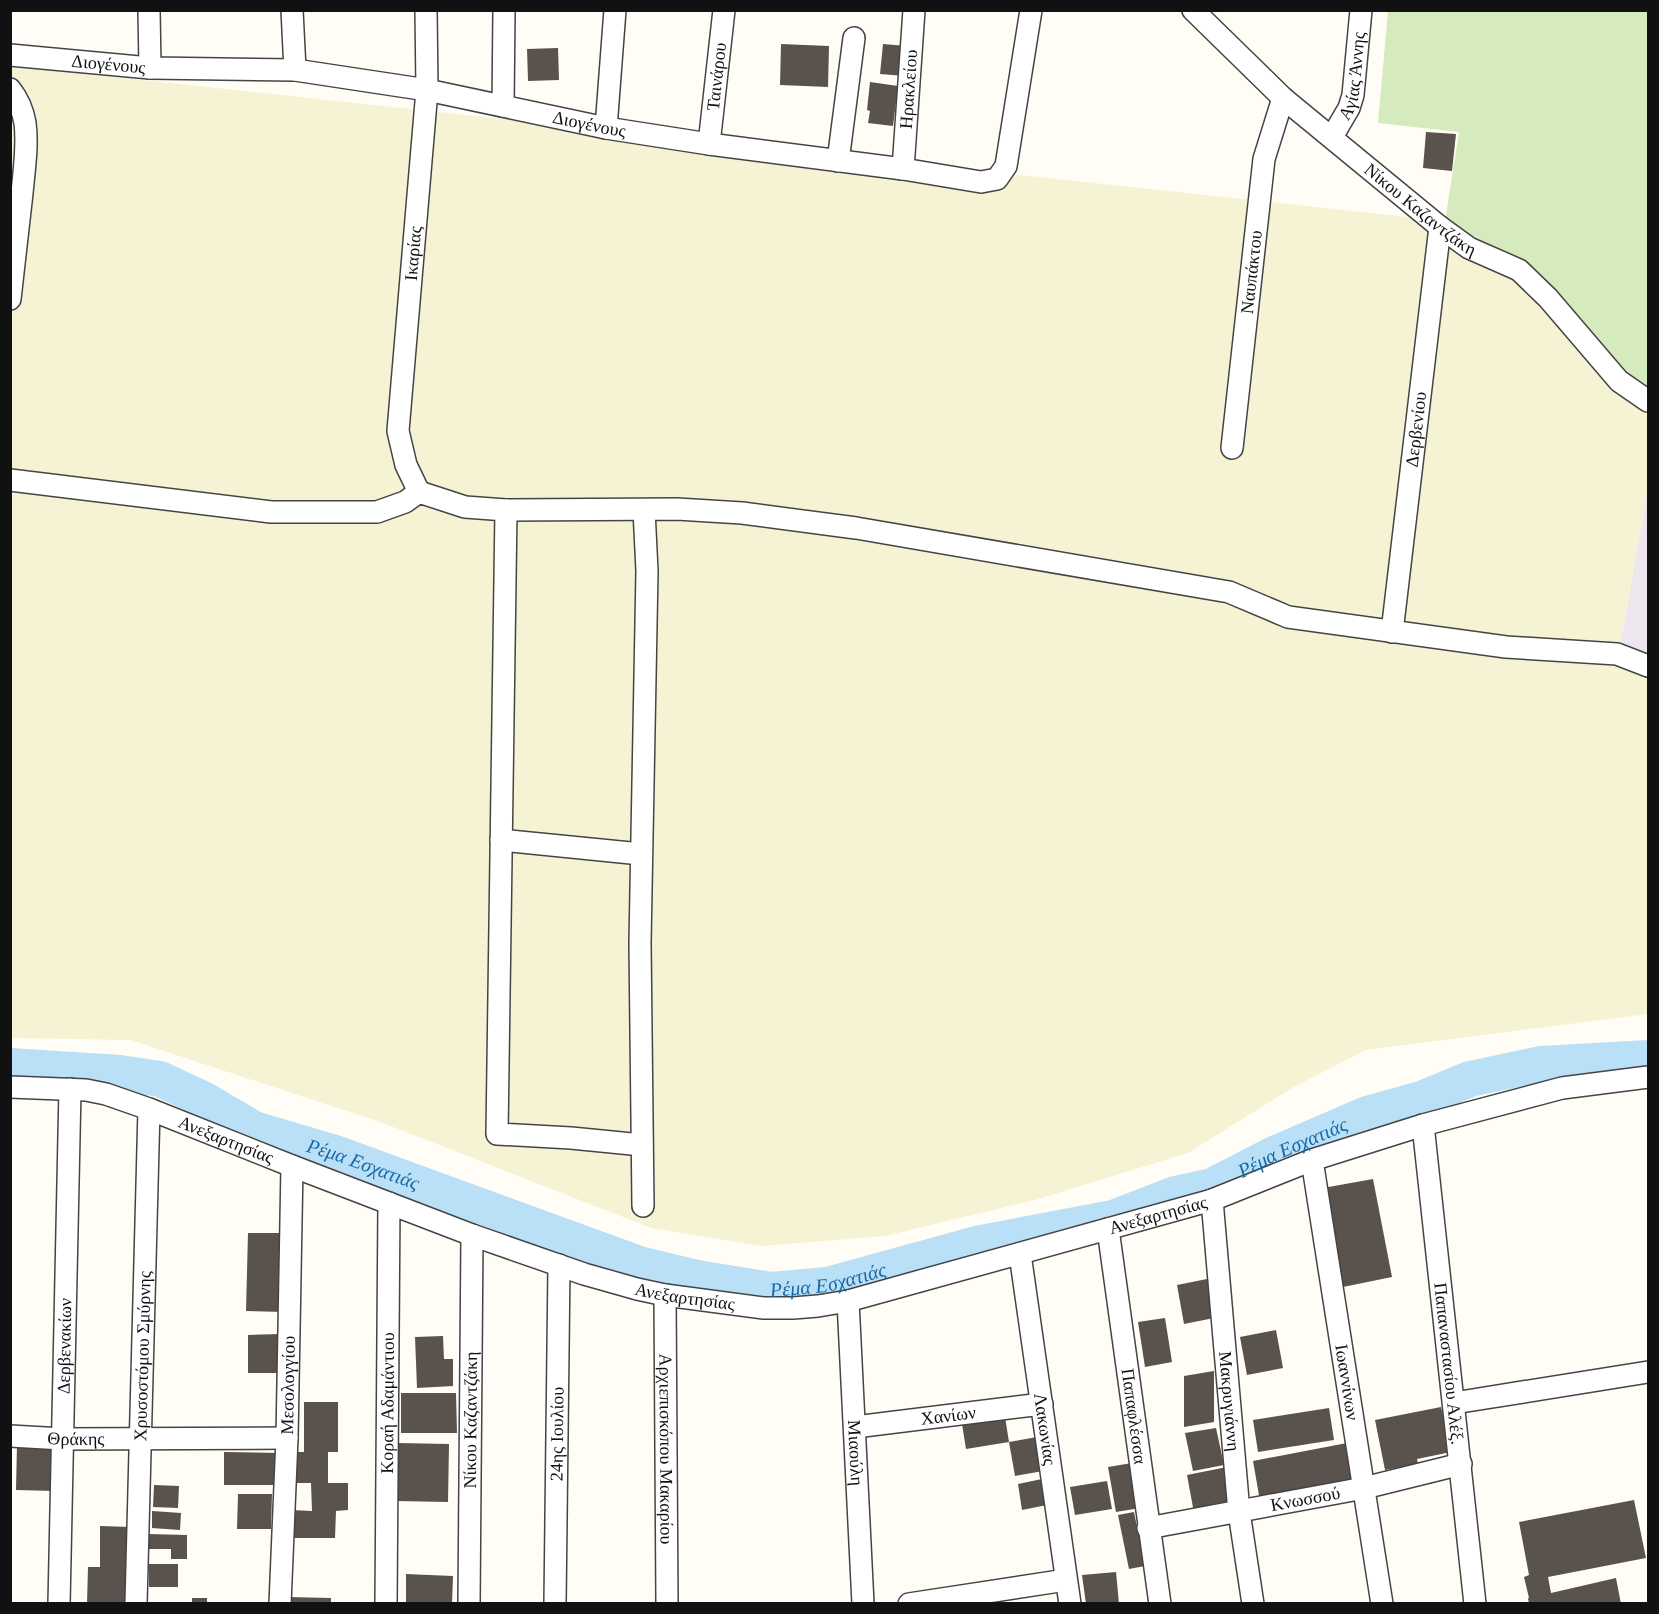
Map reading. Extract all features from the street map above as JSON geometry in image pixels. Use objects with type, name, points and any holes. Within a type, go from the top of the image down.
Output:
[{"type":"street","points":[[149,10],[150,68]]},
{"type":"street","points":[[292,10],[296,70]]},
{"type":"street","name":"Ικαρίας","points":[[419,492],[406,465],[398,431],[427,90],[426,10]]},
{"type":"street","points":[[503,106],[504,10]]},
{"type":"street","points":[[606,128],[615,10]]},
{"type":"street","name":"Ταινάρου","points":[[709,144],[724,10]]},
{"type":"street","name":"Ηρακλείου","points":[[903,169],[914,10]]},
{"type":"street","name":"Διογένους","points":[[10,55],[150,68],[296,70],[427,90],[606,128],[903,169],[981,183],[997,179],[1006,166],[1031,10]]},
{"type":"street","name":"Νίκου Καζαντζάκη","points":[[1193,10],[1283,98],[1440,227],[1469,248],[1519,270],[1548,298],[1619,381],[1648,401]]},
{"type":"street","name":"Αγίας Άννης","points":[[1332,137],[1349,108],[1353,95],[1361,10]]},
{"type":"street","points":[[838,161],[854,38]]},
{"type":"street","points":[[10,89],[21,110],[25,125],[25,139],[24,171],[10,299]]},
{"type":"street","name":"Ναυπάκτου","points":[[1232,448],[1264,159],[1283,98]]},
{"type":"street","name":"Δερβενίου","points":[[1392,632],[1440,227]]},
{"type":"street","points":[[10,480],[271,512],[377,512],[405,502],[419,492],[465,507],[506,510],[676,509],[742,513],[856,528],[1229,592],[1288,617],[1506,647],[1617,654],[1648,666]]},
{"type":"street","points":[[506,510],[497,1134],[642,1145]]},
{"type":"street","points":[[642,1206],[640,943],[647,571],[644,510]]},
{"type":"street","points":[[501,840],[641,854]]},
{"type":"street","name":"Ανεξαρτησίας","points":[[10,1087],[86,1090],[106,1094],[389,1203],[559,1265],[665,1295],[764,1308],[810,1307],[848,1301],[1212,1200],[1312,1160],[1424,1125],[1562,1088],[1648,1077]]},
{"type":"street","name":"Δερβενακίων","points":[[60,1604],[70,1089]]},
{"type":"street","name":"Χρυσοστόμου Σμύρνης","points":[[136,1604],[149,1109]]},
{"type":"street","name":"Παπαναστασίου Αλέξ.","points":[[1424,1125],[1475,1604]]},
{"type":"street","name":"Ιωαννίνων","points":[[1312,1160],[1382,1604]]},
{"type":"street","name":"Μεσολογγίου","points":[[280,1604],[287,1438],[292,1166]]},
{"type":"street","name":"Μακρυγιάννη","points":[[1212,1200],[1239,1512],[1252,1604]]},
{"type":"street","name":"Κοραή Αδαμάντιου","points":[[386,1604],[389,1203]]},
{"type":"street","name":"Παπαφλέσσα","points":[[1108,1228],[1160,1604]]},
{"type":"street","name":"Νίκου Καζαντζάκη","points":[[469,1604],[472,1234]]},
{"type":"street","name":"Λακωνίας","points":[[1020,1254],[1070,1604]]},
{"type":"street","name":"24ης Ιουλίου","points":[[555,1604],[559,1265]]},
{"type":"street","name":"Αρχιεπισκόπου Μακαρίου","points":[[665,1295],[667,1604]]},
{"type":"street","name":"Μιαούλη","points":[[848,1301],[863,1604]]},
{"type":"street","points":[[1454,1403],[1648,1372]]},
{"type":"street","name":"Χανίων","points":[[855,1427],[1042,1404]]},
{"type":"street","name":"Θράκης","points":[[10,1436],[63,1439],[287,1438]]},
{"type":"street","name":"Κνωσσού","points":[[1148,1528],[1364,1488],[1461,1464]]},
{"type":"street","points":[[909,1604],[943,1601],[1066,1580]]},
{"type":"shaded area","points":[[13,66],[1445,221],[1488,244],[1518,279],[1648,408],[1648,488],[1620,645],[1648,659],[1648,1014],[1366,1050],[1292,1088],[1188,1153],[1035,1200],[885,1236],[762,1246],[651,1228],[383,1123],[131,1040],[11,1038],[10,71]]},
{"type":"shaded area","points":[[1648,488],[1648,659],[1620,645]]},
{"type":"green space","points":[[1388,11],[1648,11],[1648,408],[1518,279],[1489,266],[1488,244],[1445,221],[1459,132],[1378,123]]},
{"type":"building","points":[[781,44],[829,46],[828,87],[780,85]]},
{"type":"building","points":[[883,44],[907,46],[905,76],[880,74]]},
{"type":"building","points":[[558,48],[559,80],[528,81],[527,49]]},
{"type":"building","points":[[870,82],[898,86],[893,126],[868,123]]},
{"type":"building","points":[[1426,132],[1456,134],[1452,171],[1423,168]]},
{"type":"building","points":[[1373,1179],[1392,1277],[1343,1287],[1323,1188]]},
{"type":"building","points":[[248,1233],[286,1233],[285,1312],[246,1311]]},
{"type":"building","points":[[1207,1279],[1214,1318],[1184,1324],[1177,1285]]},
{"type":"building","points":[[1165,1318],[1172,1362],[1145,1367],[1138,1322]]},
{"type":"building","points":[[1276,1330],[1283,1368],[1247,1375],[1240,1337]]},
{"type":"building","points":[[280,1334],[280,1373],[248,1373],[248,1335]]},
{"type":"building","points":[[443,1336],[444,1359],[453,1359],[453,1386],[417,1388],[415,1337]]},
{"type":"building","points":[[1214,1371],[1214,1422],[1184,1427],[1184,1376]]},
{"type":"building","points":[[401,1393],[456,1393],[457,1433],[401,1433]]},
{"type":"building","points":[[304,1402],[338,1402],[338,1452],[328,1452],[328,1483],[348,1483],[348,1510],[336,1511],[335,1538],[292,1538],[292,1510],[312,1511],[311,1483],[294,1483],[294,1452],[304,1452]]},
{"type":"building","points":[[1441,1407],[1451,1452],[1417,1459],[1418,1464],[1385,1470],[1375,1420]]},
{"type":"building","points":[[1329,1408],[1334,1440],[1258,1452],[1253,1420]]},
{"type":"building","points":[[1005,1417],[1009,1442],[966,1449],[962,1424]]},
{"type":"building","points":[[1216,1428],[1224,1465],[1193,1471],[1185,1433]]},
{"type":"building","points":[[1037,1437],[1043,1471],[1015,1476],[1009,1442]]},
{"type":"building","points":[[398,1443],[449,1444],[448,1502],[396,1501]]},
{"type":"building","points":[[1347,1443],[1355,1483],[1260,1501],[1253,1461]]},
{"type":"building","points":[[17,1444],[56,1445],[55,1491],[16,1490]]},
{"type":"building","points":[[224,1452],[278,1453],[277,1485],[224,1485]]},
{"type":"building","points":[[1132,1463],[1140,1508],[1116,1512],[1108,1467]]},
{"type":"building","points":[[1227,1467],[1235,1506],[1194,1513],[1187,1475]]},
{"type":"building","points":[[1042,1479],[1047,1505],[1022,1510],[1018,1484]]},
{"type":"building","points":[[1107,1481],[1112,1509],[1075,1515],[1070,1487]]},
{"type":"building","points":[[154,1485],[179,1486],[178,1508],[153,1507]]},
{"type":"building","points":[[238,1494],[272,1494],[271,1529],[237,1529]]},
{"type":"building","points":[[1634,1500],[1646,1558],[1548,1577],[1551,1593],[1616,1578],[1621,1604],[1529,1604],[1524,1577],[1529,1575],[1519,1522]]},
{"type":"building","points":[[152,1511],[181,1513],[180,1530],[152,1528]]},
{"type":"building","points":[[1134,1512],[1145,1566],[1129,1569],[1118,1515]]},
{"type":"building","points":[[100,1526],[131,1527],[130,1604],[87,1604],[88,1567],[100,1567]]},
{"type":"building","points":[[148,1534],[187,1535],[187,1559],[171,1559],[171,1549],[148,1549]]},
{"type":"building","points":[[149,1564],[178,1564],[178,1587],[149,1587]]},
{"type":"building","points":[[1116,1572],[1119,1604],[1086,1604],[1082,1575]]},
{"type":"building","points":[[406,1574],[453,1576],[452,1604],[406,1604]]},
{"type":"building","points":[[288,1597],[331,1598],[331,1604],[288,1604]]},
{"type":"building","points":[[192,1598],[207,1598],[207,1604],[192,1604]]},
{"type":"waterway","name":"Ρέμα Εσχατιάς","points":[[10,1066],[120,1073],[160,1079],[203,1099],[254,1129],[335,1153],[639,1264],[697,1278],[771,1290],[827,1285],[976,1244],[1113,1218],[1175,1194],[1212,1186],[1274,1154],[1367,1114],[1424,1098],[1470,1079],[1541,1064],[1648,1058]]}]
